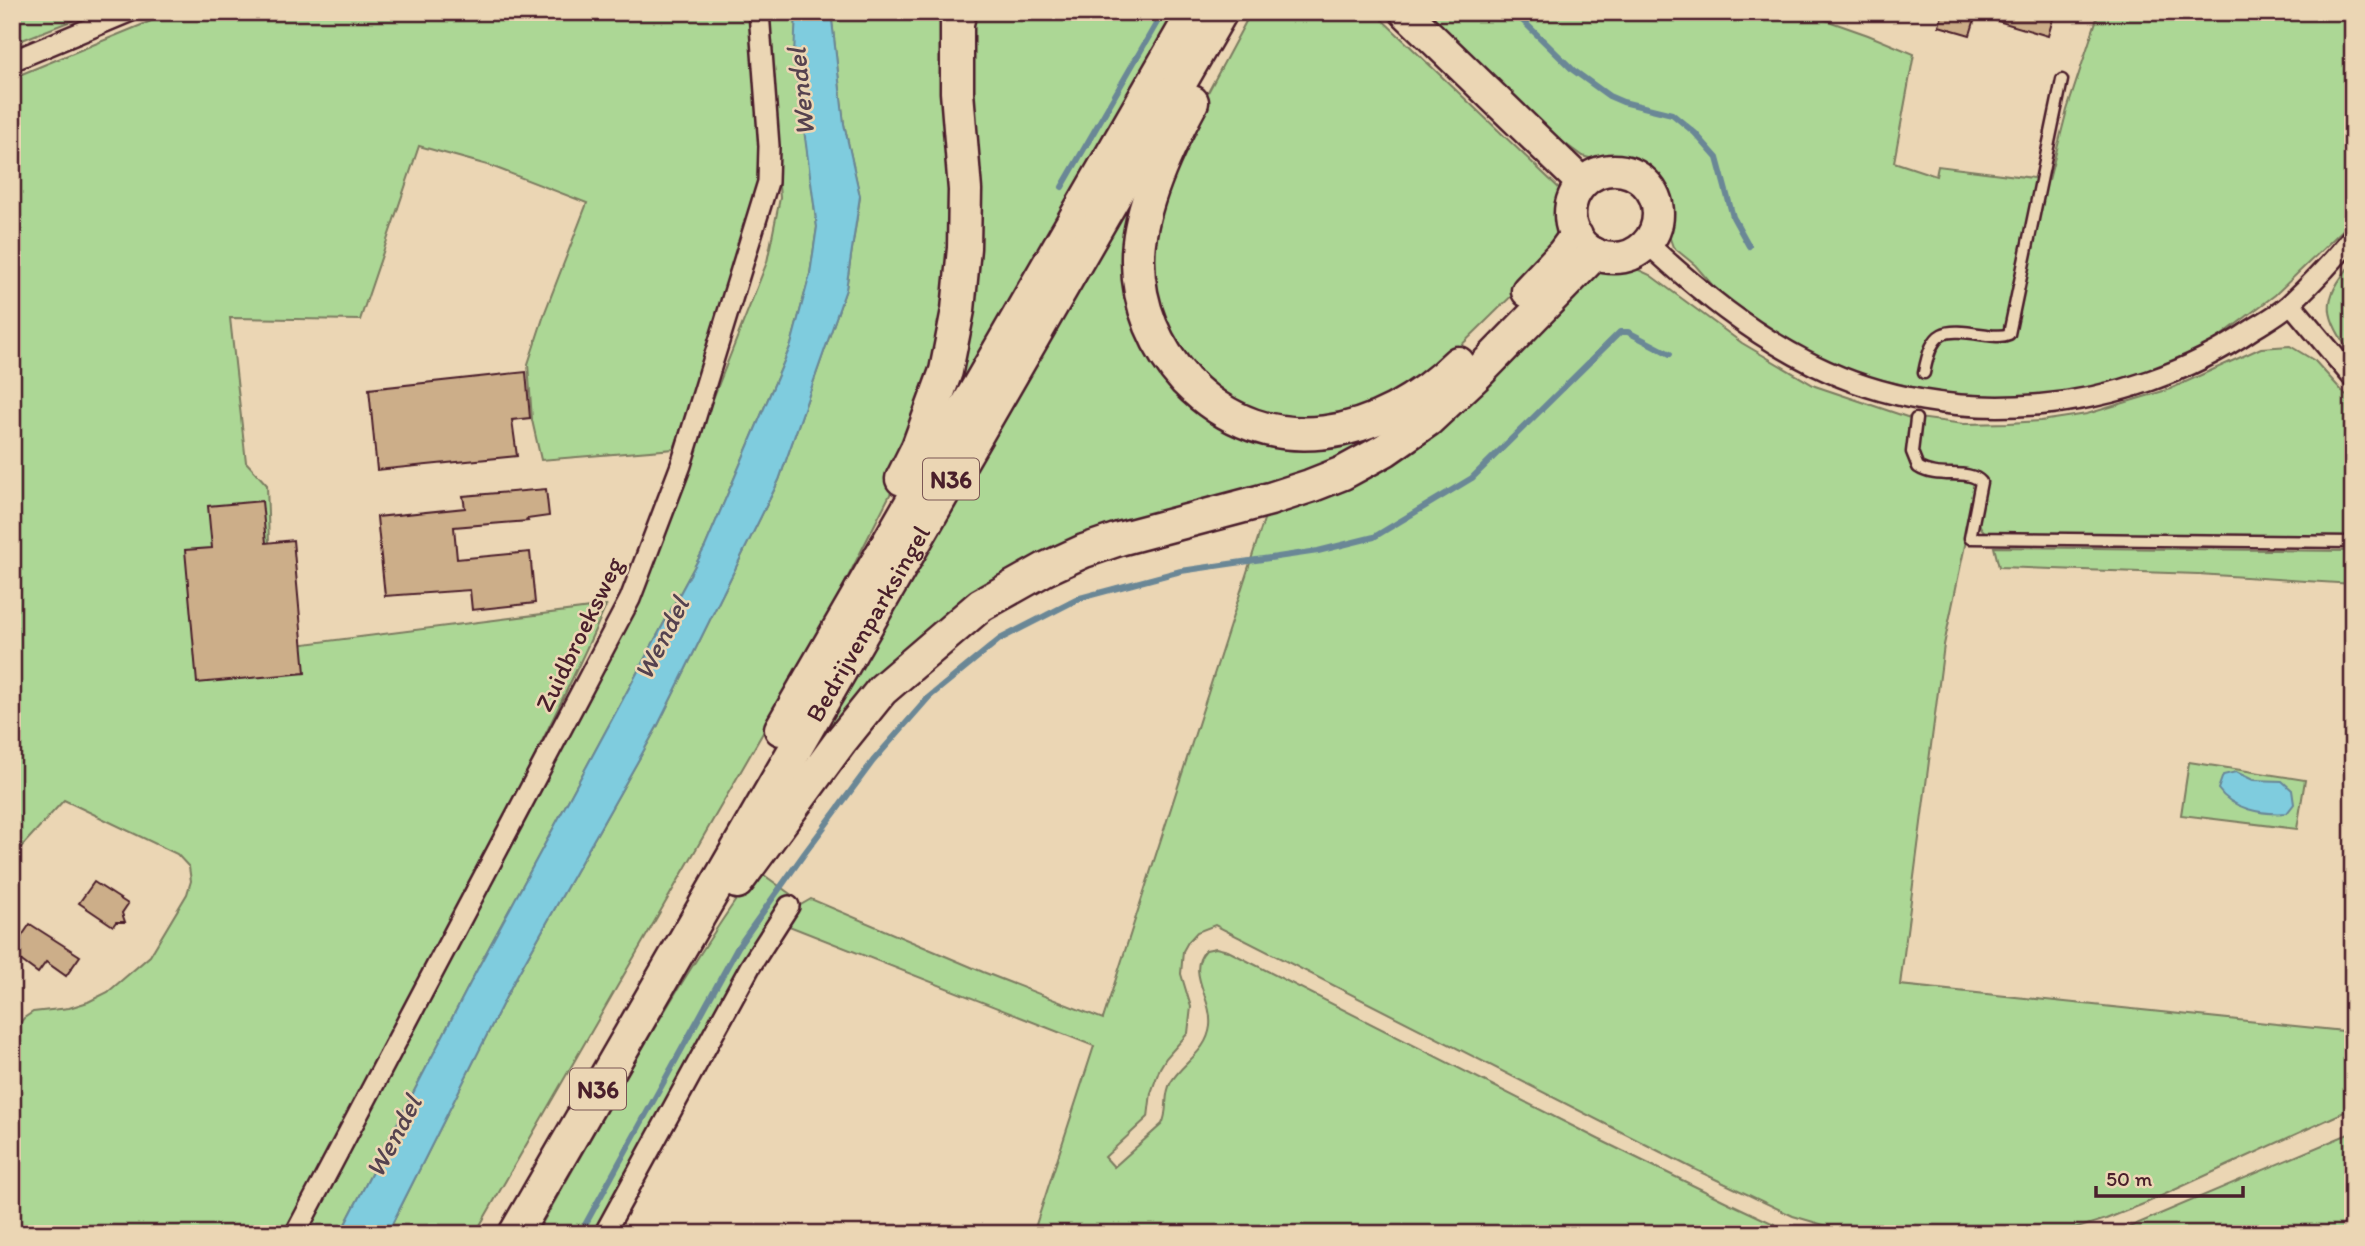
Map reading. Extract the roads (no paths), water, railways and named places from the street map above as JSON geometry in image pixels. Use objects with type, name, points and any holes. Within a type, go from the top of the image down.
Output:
[{"type":"highway","name":"N36","points":[[819,662],[863,554],[919,447],[946,371],[958,310],[964,248],[965,190],[957,92],[957,23],[960,12]]},
{"type":"highway","name":"Bedrijvenparksingel","points":[[491,1234],[1194,12]]},
{"type":"highway","name":"Bedrijvenparksingel","points":[[515,1234],[1220,12]]},
{"type":"highway","points":[[1240,12],[1175,134],[1146,208],[1138,259],[1140,292],[1150,326],[1169,363],[1203,397],[1229,415],[1259,428],[1302,434],[1351,428],[1392,413],[1422,395],[1444,377],[1563,254],[1585,245]]},
{"type":"highway","name":"N36","points":[[681,945],[745,874],[840,742],[883,690],[981,605],[1045,569],[1084,551],[1130,535],[1310,486],[1343,473],[1385,450],[1438,411],[1585,245]]},
{"type":"main road","points":[[1405,12],[1582,183]]},
{"type":"main road","points":[[1615,169],[1631,172],[1646,182],[1657,199],[1660,214],[1656,231],[1648,244],[1637,253],[1622,258],[1609,258],[1585,245],[1572,228],[1570,212],[1573,196],[1582,183],[1592,175],[1615,169]]},
{"type":"street","points":[[12,61],[129,12]]},
{"type":"street","name":"Zuidbroeksweg","points":[[295,1234],[630,599],[681,465],[768,182],[769,146],[759,12]]},
{"type":"street","points":[[1648,244],[1693,285],[1738,320],[1815,366],[1859,383],[1905,396],[1988,407],[2040,405],[2099,396],[2174,372],[2236,341],[2291,304],[2353,236]]},
{"type":"street","points":[[2291,304],[2353,378]]},
{"type":"street","points":[[604,1234],[750,967],[789,906]]},
{"type":"lane","points":[[1924,373],[1930,347],[1943,333],[1957,331],[2001,336],[2009,334],[2062,80]]},
{"type":"lane","points":[[1916,419],[1912,452],[1918,467],[1933,474],[1972,475],[1981,482],[1970,538],[2353,542]]},
{"type":"water","name":"Wendel","points":[[796,12],[831,12],[844,124],[860,196],[846,289],[779,480],[657,727],[514,981],[387,1234],[340,1234],[479,966],[705,547],[791,345],[810,274],[817,227],[794,55]]},
{"type":"water","points":[[2236,772],[2253,780],[2282,781],[2292,790],[2294,804],[2287,813],[2258,812],[2239,806],[2218,789],[2223,775]]},
{"type":"waterway","points":[[1062,187],[1163,12]]},
{"type":"waterway","points":[[1514,12],[1573,70],[1609,96],[1672,114],[1695,133],[1717,158],[1733,217],[1749,246]]},
{"type":"waterway","points":[[580,1234],[738,947],[873,761],[929,697],[1000,639],[1080,598],[1181,571],[1318,551],[1374,537],[1472,478],[1620,332],[1628,332],[1670,354]]}]
